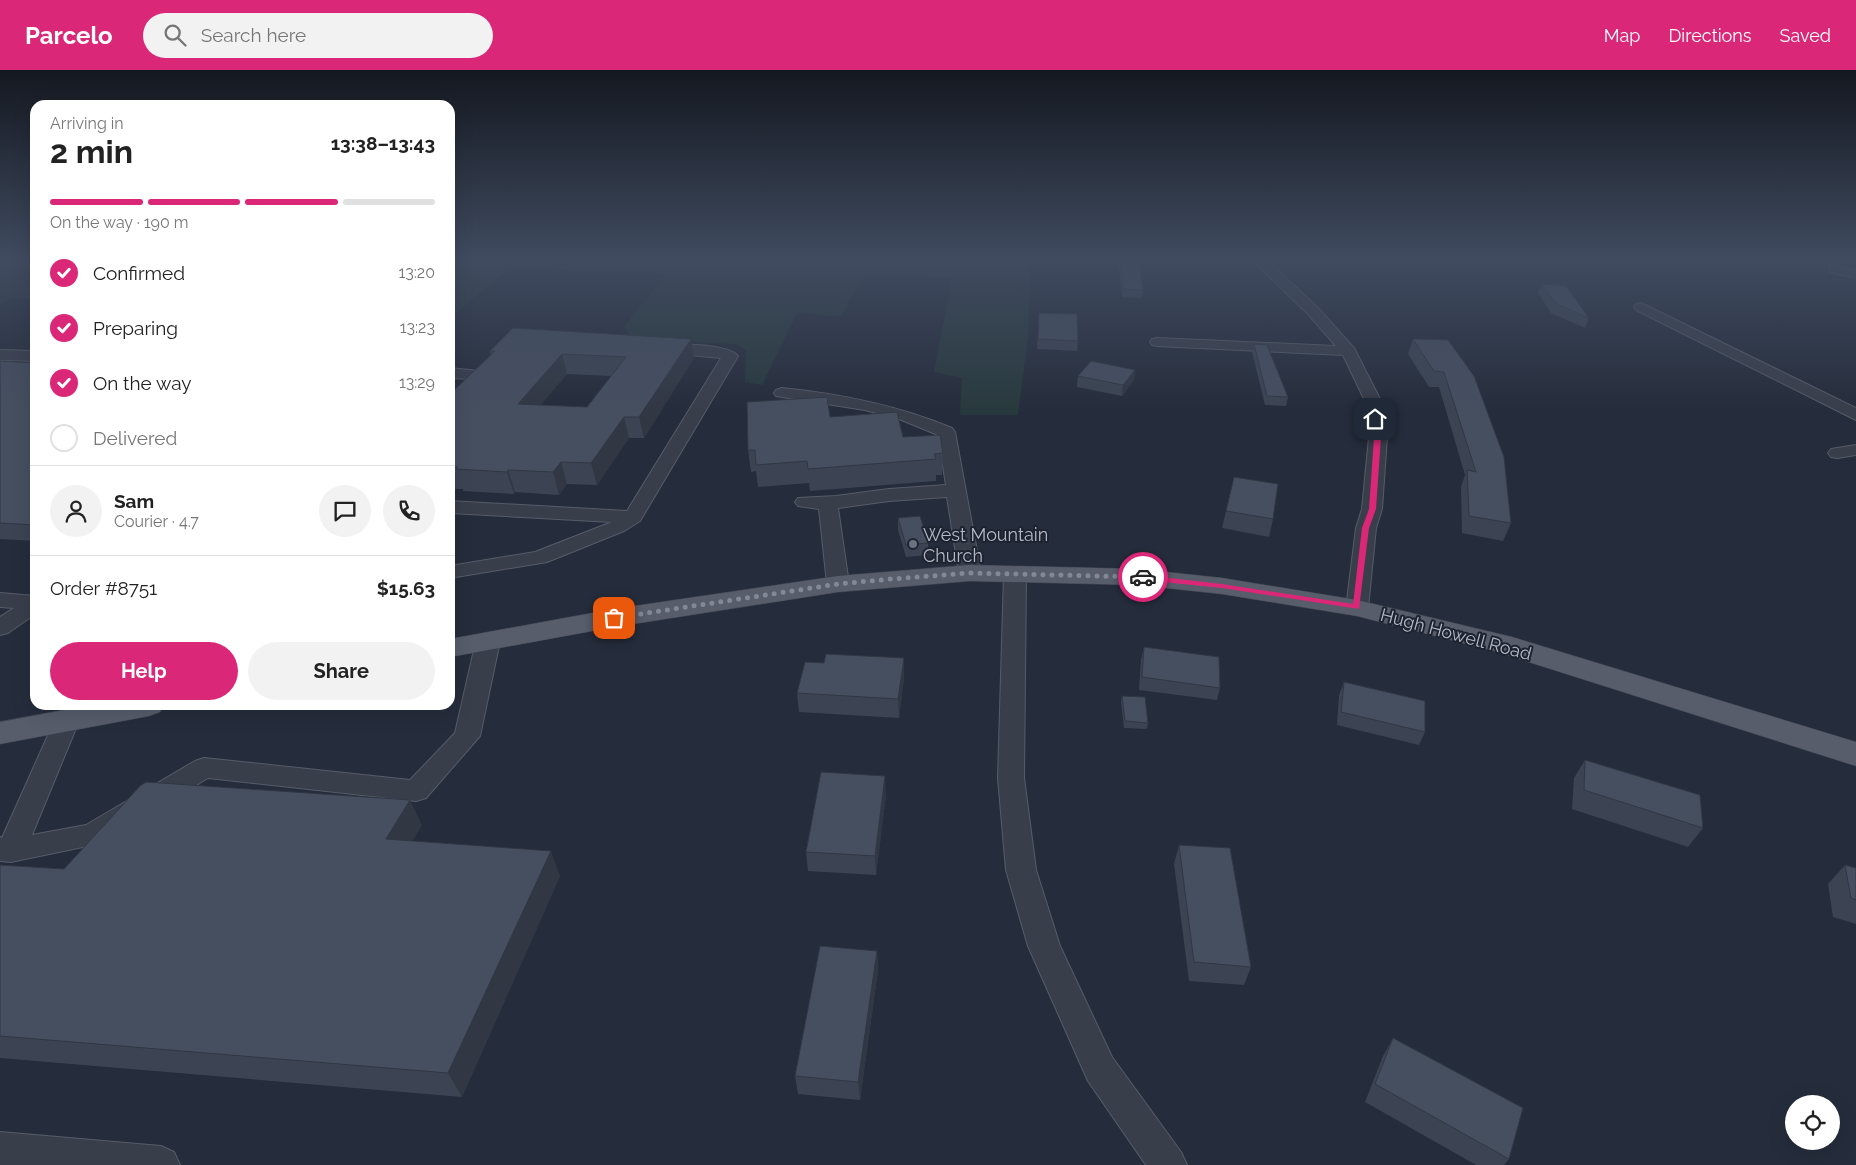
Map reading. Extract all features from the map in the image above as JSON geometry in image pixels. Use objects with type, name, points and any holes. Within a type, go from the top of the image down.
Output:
[{"type":"main road","name":"Hugh Howell Road","points":[[455,647],[614,618],[838,584],[970,573],[1138,577],[1222,586],[1356,608],[1502,644],[1856,754]]},
{"type":"main road","points":[[0,713],[63,713],[95,710]]},
{"type":"main road","points":[[0,733],[63,713]]},
{"type":"street","points":[[1312,310],[1349,351],[1373,401],[1378,437],[1372,509],[1366,528],[1356,608]]},
{"type":"street","points":[[1647,310],[1856,415]]},
{"type":"street","points":[[1157,342],[1349,351]]},
{"type":"street","points":[[455,571],[540,558],[617,527],[633,517],[730,356],[721,352],[643,348]]},
{"type":"street","points":[[0,355],[30,356]]},
{"type":"street","points":[[455,374],[482,375],[455,403]]},
{"type":"street","points":[[782,393],[843,399],[901,413],[946,432],[970,573]]},
{"type":"street","points":[[1837,453],[1856,450]]},
{"type":"street","points":[[805,502],[828,504],[867,498],[957,490]]},
{"type":"street","points":[[828,504],[838,584]]},
{"type":"street","points":[[455,507],[633,517]]},
{"type":"street","points":[[1015,574],[1011,778],[1021,870],[1044,946],[1100,1069],[1166,1164]]},
{"type":"street","points":[[0,600],[30,603]]},
{"type":"street","points":[[0,628],[30,607]]},
{"type":"street","points":[[5,849],[92,835],[204,768],[416,790],[467,736],[488,641]]},
{"type":"street","points":[[5,849],[63,713]]},
{"type":"street","points":[[0,1151],[162,1165]]},
{"type":"shaded area","points":[[637,310],[844,310],[841,316],[797,313],[762,385],[745,382],[746,350],[736,344],[655,341],[632,337],[624,327]]},
{"type":"shaded area","points":[[946,310],[1029,310],[1028,337],[1018,415],[960,415],[962,378],[934,372]]},
{"type":"building","points":[[1571,310],[1583,310],[1589,318]]},
{"type":"building","points":[[1039,313],[1077,314],[1078,341],[1038,339]]},
{"type":"building","points":[[513,328],[691,339],[639,417],[624,417],[591,463],[561,462],[553,472],[508,470],[507,472],[456,469],[458,467],[455,467],[455,389],[495,351],[490,351]],"holes":[[[562,354],[626,357],[587,407],[518,404]]]},
{"type":"building","points":[[1413,339],[1448,340],[1474,376],[1504,457],[1511,523],[1469,516],[1467,470],[1476,472],[1444,372],[1434,371]]},
{"type":"building","points":[[1254,344],[1267,345],[1288,397],[1267,396]]},
{"type":"building","points":[[0,361],[30,363],[30,525],[0,523]]},
{"type":"building","points":[[1091,361],[1135,370],[1123,385],[1078,376]]},
{"type":"building","points":[[827,397],[830,417],[897,412],[903,437],[940,435],[943,453],[934,454],[936,459],[808,469],[807,461],[756,465],[755,450],[748,450],[747,402]]},
{"type":"building","points":[[1234,477],[1278,484],[1273,519],[1226,511]]},
{"type":"building","points":[[920,516],[928,543],[906,545],[898,518]]},
{"type":"building","points":[[1144,647],[1219,657],[1220,688],[1142,677]]},
{"type":"building","points":[[826,654],[904,658],[898,699],[797,693],[805,662],[824,663]]},
{"type":"building","points":[[1344,682],[1425,701],[1425,732],[1341,712]]},
{"type":"building","points":[[1122,696],[1145,697],[1148,723],[1125,721]]},
{"type":"building","points":[[1585,760],[1700,795],[1703,828],[1584,790]]},
{"type":"building","points":[[821,772],[885,776],[875,856],[806,852]]},
{"type":"building","points":[[146,782],[410,800],[386,839],[551,851],[448,1073],[0,1036],[0,865],[64,869],[140,786]]},
{"type":"building","points":[[1179,845],[1230,848],[1251,967],[1194,962]]},
{"type":"building","points":[[1845,865],[1856,868],[1856,900],[1851,898]]},
{"type":"building","points":[[820,946],[877,951],[858,1082],[795,1076]]},
{"type":"building","points":[[1393,1038],[1523,1108],[1509,1159],[1375,1084]]},
{"type":"way so far","points":[[614,618],[838,584],[891,579],[970,573],[1143,577]]},
{"type":"place","name":"West Mountain Church","points":[[913,544]]},
{"type":"route","points":[[1143,577],[1222,586],[1356,608],[1366,528],[1372,509],[1378,437],[1375,419]]}]
